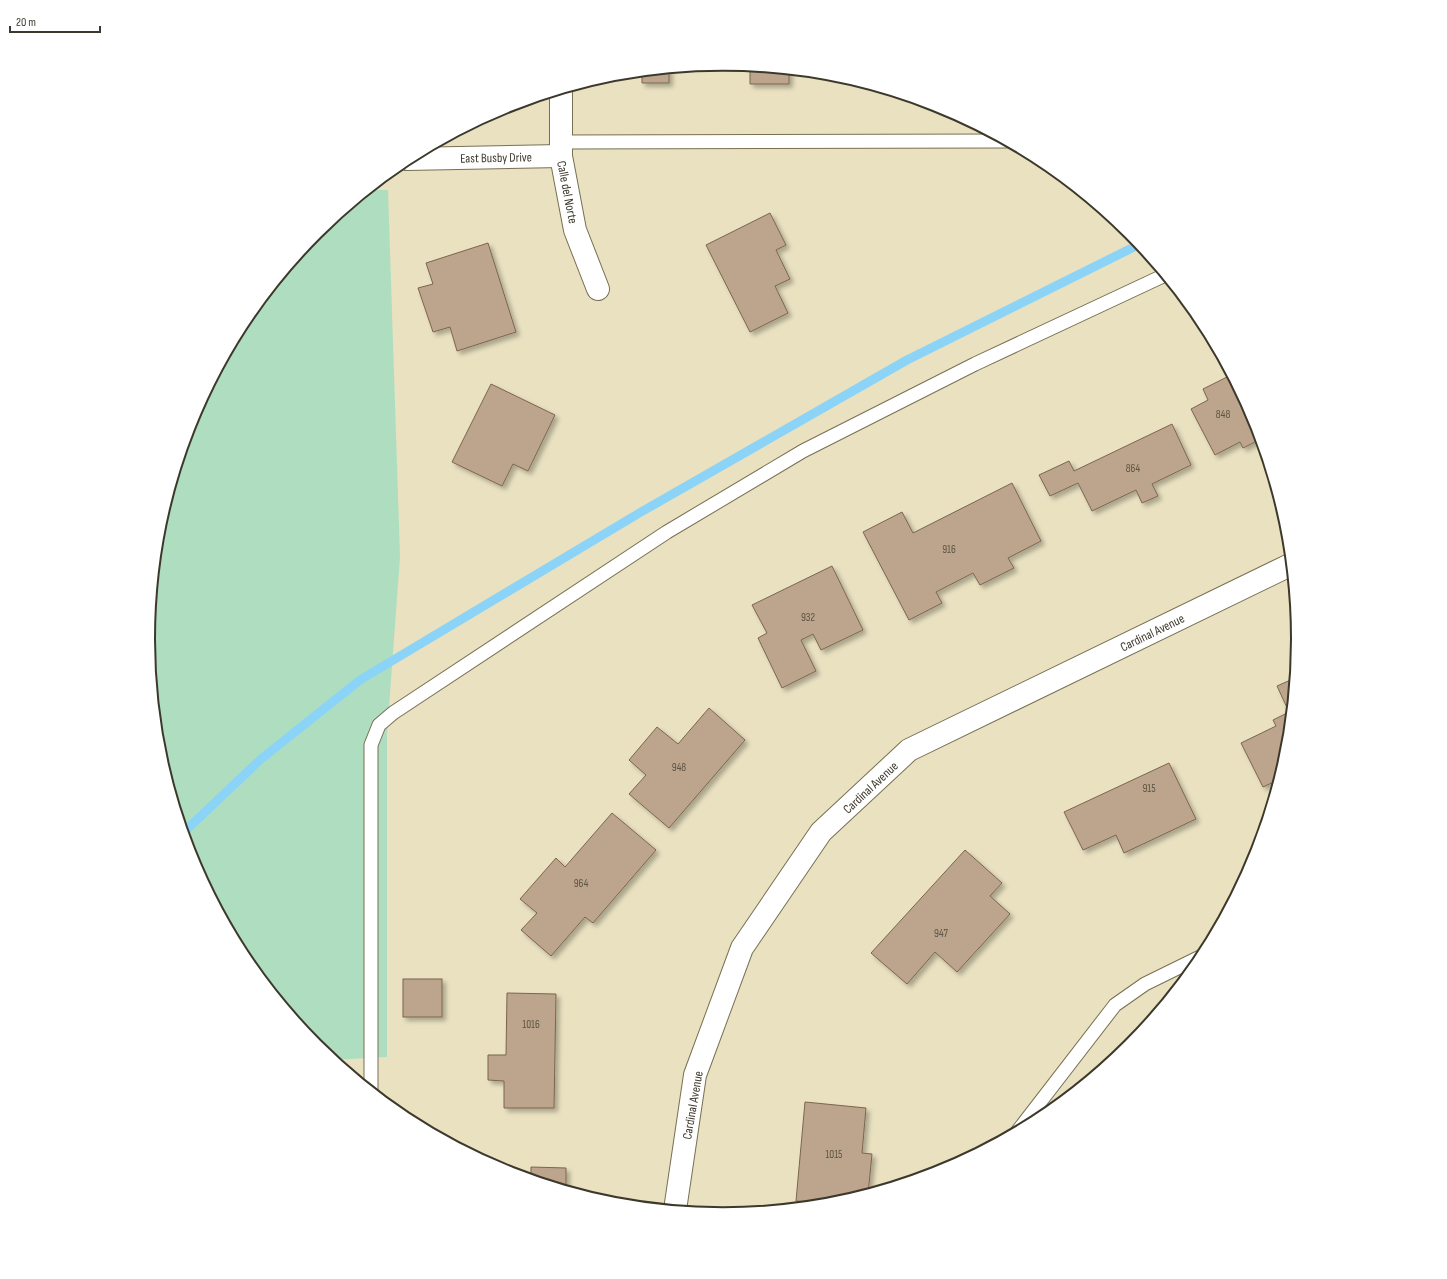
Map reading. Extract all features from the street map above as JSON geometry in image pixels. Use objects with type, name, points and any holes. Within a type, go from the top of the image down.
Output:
[{"type":"street","name":"Calle del Norte","points":[[561,95],[561,149],[575,230],[598,289]]},
{"type":"street","name":"East Busby Drive","points":[[422,158],[561,149]]},
{"type":"street","name":"Cardinal Avenue","points":[[676,1206],[695,1075],[742,948],[821,832],[909,750],[1287,566]]},
{"type":"lane","points":[[561,149],[997,141]]},
{"type":"lane","points":[[371,1086],[371,745],[379,725],[393,713],[667,532],[804,451],[975,364],[1161,277]]},
{"type":"lane","points":[[1026,1120],[1115,1005],[1145,984],[1192,961]]},
{"type":"green space","points":[[375,190],[388,190],[400,557],[387,734],[387,1057],[341,1060],[296,1014],[272,986],[231,924],[198,857],[174,787],[160,714],[156,677],[155,640],[156,602],[160,565],[174,492],[198,422],[214,388],[231,355],[272,293],[322,238]]},
{"type":"building","points":[[750,72],[789,75],[789,84],[750,84]]},
{"type":"building","points":[[669,74],[669,83],[642,83],[642,77]]},
{"type":"building","points":[[770,213],[786,245],[776,250],[790,279],[775,286],[788,313],[750,332],[706,245]]},
{"type":"building","points":[[488,243],[516,332],[457,351],[450,327],[433,332],[418,288],[433,284],[426,263]]},
{"type":"building","points":[[1227,377],[1249,422],[1256,441],[1243,448],[1240,442],[1215,455],[1191,409],[1208,400],[1203,389]]},
{"type":"building","points":[[491,384],[555,415],[528,471],[513,464],[502,486],[452,462]]},
{"type":"building","points":[[1172,424],[1191,465],[1152,484],[1158,496],[1142,503],[1136,490],[1092,511],[1078,483],[1050,496],[1039,475],[1069,461],[1074,471]]},
{"type":"building","points":[[1012,483],[1041,541],[1008,558],[1014,568],[980,585],[973,573],[936,592],[942,603],[909,620],[863,532],[902,512],[913,533]]},
{"type":"building","points":[[832,566],[863,630],[821,650],[813,634],[801,640],[816,671],[782,688],[758,638],[767,633],[752,605]]},
{"type":"building","points":[[1291,680],[1288,709],[1277,686]]},
{"type":"building","points":[[709,708],[745,740],[669,828],[629,794],[646,775],[629,760],[657,727],[678,744]]},
{"type":"building","points":[[1287,713],[1274,782],[1263,787],[1241,743],[1276,726],[1273,720]]},
{"type":"building","points":[[1169,763],[1196,819],[1124,853],[1116,835],[1083,850],[1064,812]]},
{"type":"building","points":[[612,813],[656,850],[593,923],[585,917],[551,956],[521,930],[537,913],[520,899],[556,858],[565,867]]},
{"type":"building","points":[[965,850],[1002,883],[990,896],[1010,914],[957,972],[935,952],[907,984],[871,953]]},
{"type":"building","points":[[403,979],[442,979],[442,1017],[403,1017]]},
{"type":"building","points":[[507,993],[556,994],[554,1108],[504,1108],[504,1081],[488,1080],[488,1055],[506,1055]]},
{"type":"building","points":[[805,1102],[866,1108],[862,1153],[872,1154],[868,1190],[805,1202],[796,1201]]},
{"type":"building","points":[[531,1167],[566,1168],[566,1186],[541,1178],[531,1174]]},
{"type":"waterway","points":[[187,829],[261,759],[360,680],[641,512],[907,360],[1134,247]]}]
